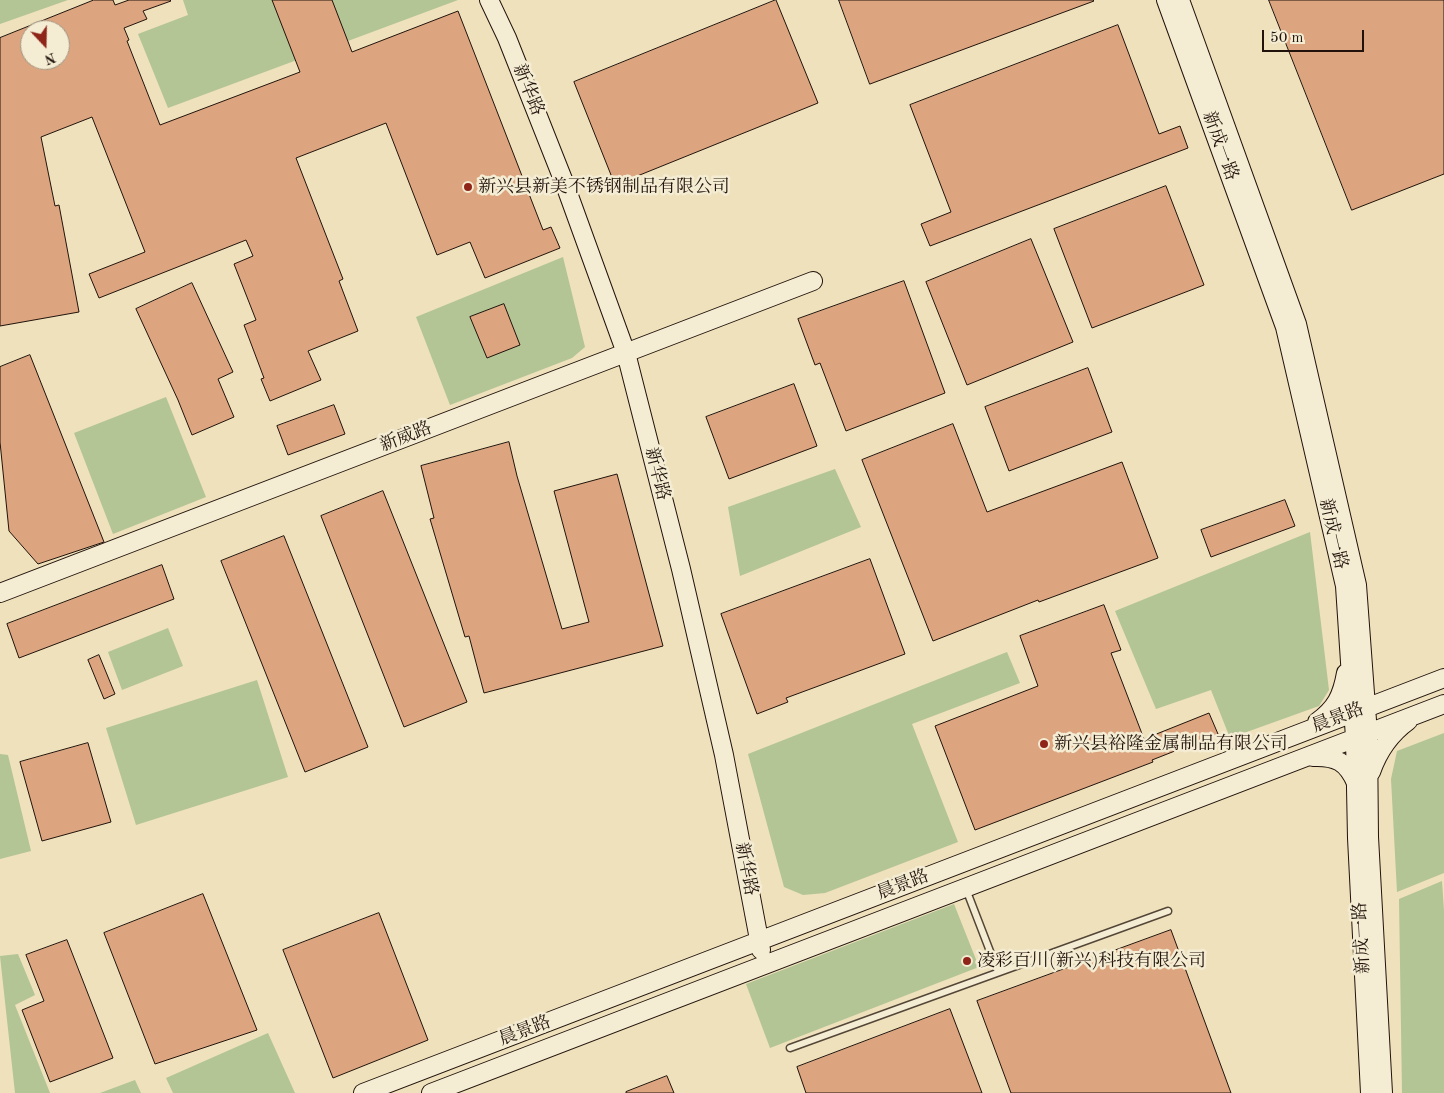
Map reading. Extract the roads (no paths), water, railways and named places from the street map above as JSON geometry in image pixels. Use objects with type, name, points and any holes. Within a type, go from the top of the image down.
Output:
[{"type":"street","name":"新华路","points":[[489,0],[507,38],[564,182],[626,353],[681,569],[721,745],[764,966]]},
{"type":"street","name":"新成一路","points":[[1166,0],[1285,327],[1345,586],[1356,653]]},
{"type":"street","name":"新成一路","points":[[1180,0],[1296,324],[1357,585],[1356,653],[1362,736],[1362,782],[1357,838],[1370,1093]]},
{"type":"street","name":"新威路","points":[[0,593],[812,281]]},
{"type":"street","points":[[1356,653],[1381,689],[1391,692],[1406,692]]},
{"type":"street","points":[[1304,732],[1333,708],[1342,694],[1356,653]]},
{"type":"street","name":"晨景路","points":[[363,1093],[1444,678]]},
{"type":"street","name":"晨景路","points":[[431,1093],[1444,704]]},
{"type":"street","points":[[1305,758],[1323,756],[1337,760],[1362,782],[1376,758],[1397,729],[1420,713]]},
{"type":"street","name":"新成一路","points":[[1362,782],[1369,837],[1382,1093]]},
{"type":"lane","points":[[966,888],[998,972]]},
{"type":"lane","points":[[790,1048],[1168,911]]},
{"type":"place","name":"新兴县新美不锈钢制品有限公司","points":[[468,187]]},
{"type":"place","name":"新兴县裕隆金属制品有限公司","points":[[1044,744]]},
{"type":"place","name":"凌彩百川(新兴)科技有限公司","points":[[967,961]]}]
